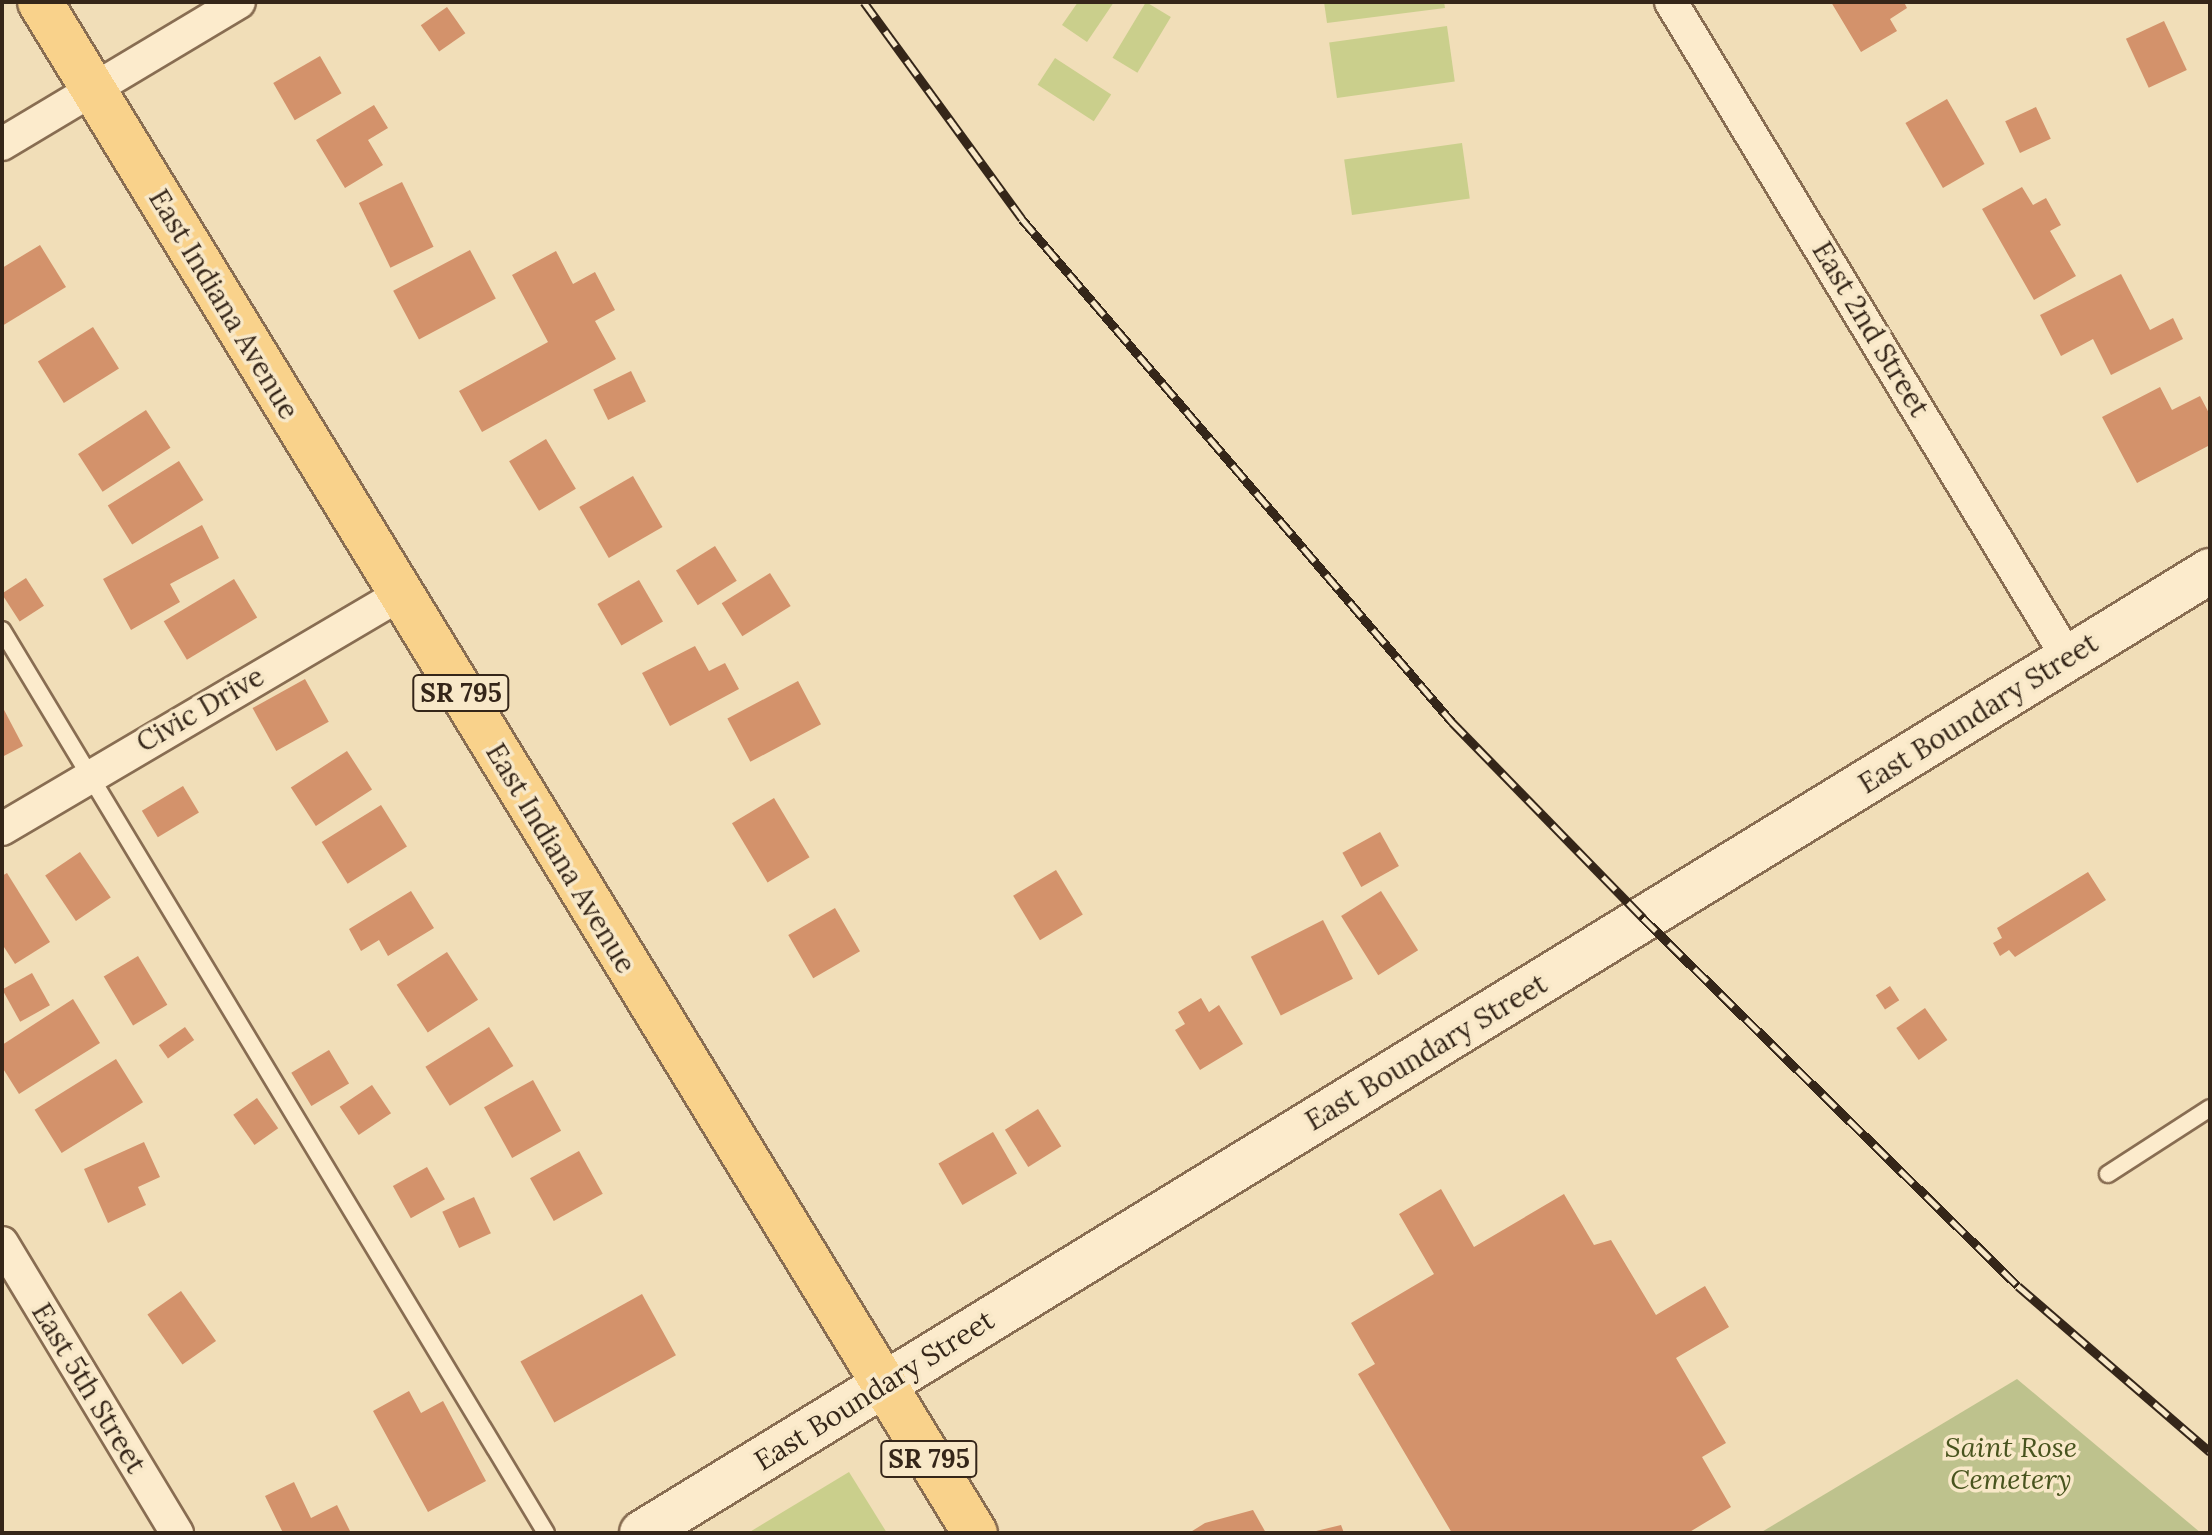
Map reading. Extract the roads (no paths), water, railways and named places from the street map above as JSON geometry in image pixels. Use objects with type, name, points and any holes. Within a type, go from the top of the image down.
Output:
[{"type":"main road","name":"East Indiana Avenue","points":[[40,2],[883,1384]]},
{"type":"main road","name":"SR 795","points":[[883,1384],[975,1533]]},
{"type":"street","points":[[2,144],[239,2]]},
{"type":"street","name":"East 2nd Street","points":[[1671,2],[2068,658]]},
{"type":"street","name":"East Boundary Street","points":[[642,1533],[2210,571]]},
{"type":"street","name":"Civic Drive","points":[[2,829],[401,594]]},
{"type":"street","name":"East 5th Street","points":[[2,1243],[177,1533]]},
{"type":"lane","points":[[2,630],[546,1533]]},
{"type":"lane","points":[[2108,1174],[2210,1108]]},
{"type":"railway","points":[[864,2],[1022,219],[1452,722],[1643,918],[2018,1286],[2210,1452]]},
{"type":"park label","name":"Saint Rose Cemetery","points":[[2011,1463]]}]
